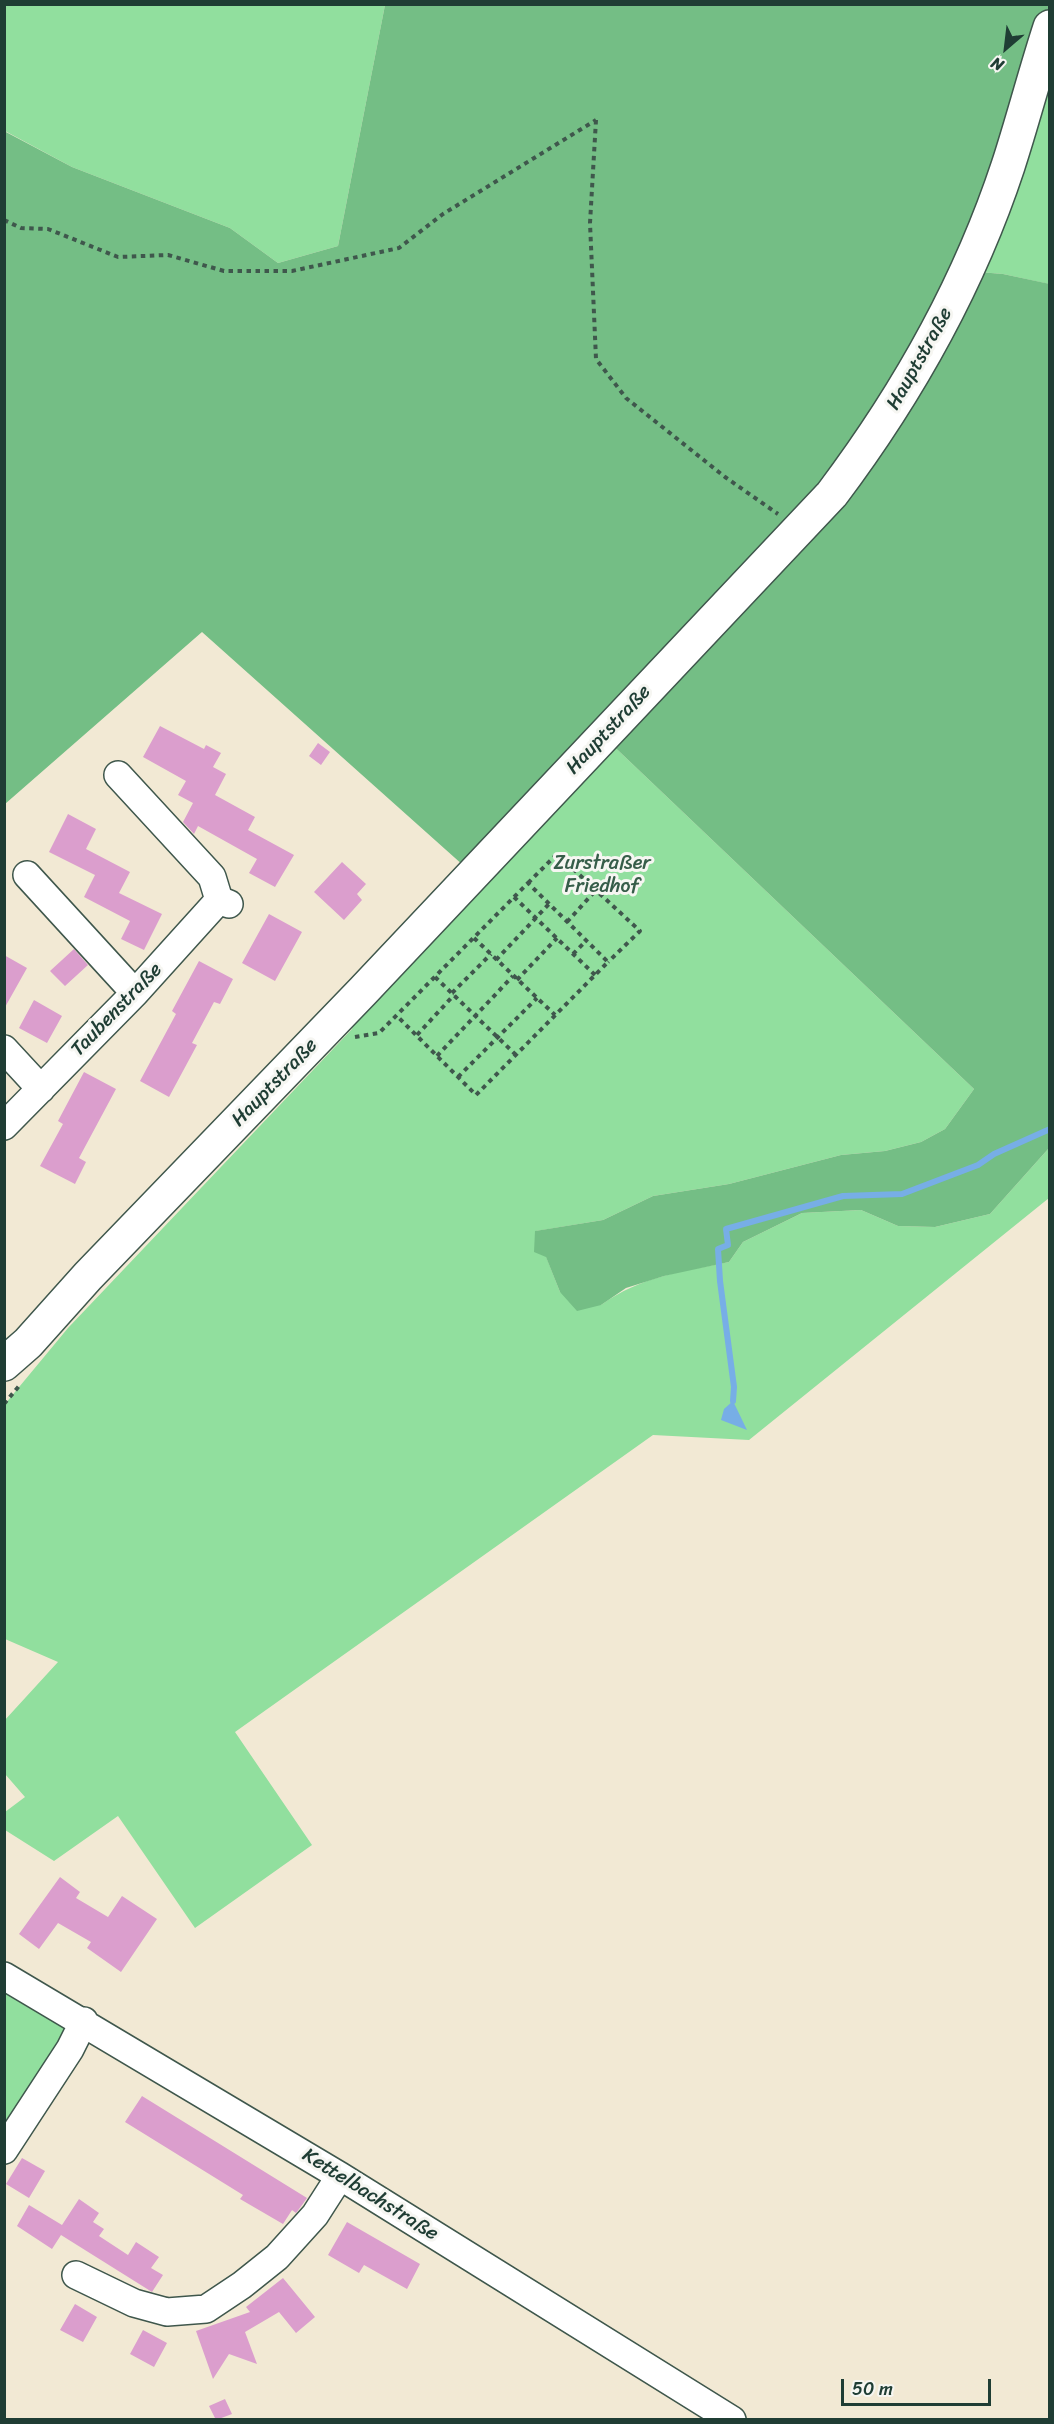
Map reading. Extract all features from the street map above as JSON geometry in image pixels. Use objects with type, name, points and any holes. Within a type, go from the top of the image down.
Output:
[{"type":"main road","name":"Hauptstraße","points":[[4,1383],[16,1353],[363,991],[757,572],[797,534],[832,494],[878,433],[927,351],[967,271],[1007,168],[1050,27]]},
{"type":"street","name":"Taubenstraße","points":[[4,1126],[224,902],[212,877],[118,775]]},
{"type":"street","points":[[27,874],[135,993]]},
{"type":"street","points":[[4,1049],[41,1089]]},
{"type":"street","name":"Kettelbachstraße","points":[[4,1976],[84,2021],[340,2176],[732,2420]]},
{"type":"street","points":[[4,2150],[70,2049],[84,2021]]},
{"type":"street","points":[[76,2275],[134,2303],[167,2312],[206,2309],[242,2285],[277,2257],[315,2215],[340,2176]]},
{"type":"path","points":[[4,220],[21,228],[48,229],[118,257],[168,255],[224,271],[292,271],[399,248],[443,214],[596,120],[590,223],[596,359],[626,398],[725,477],[776,512],[797,534]]},
{"type":"path","points":[[351,1038],[379,1033],[557,854],[640,931],[476,1095],[398,1016]]},
{"type":"path","points":[[528,883],[608,962]]},
{"type":"path","points":[[567,922],[596,890]]},
{"type":"path","points":[[514,897],[595,975]]},
{"type":"path","points":[[496,960],[549,904]]},
{"type":"path","points":[[474,938],[555,1015]]},
{"type":"path","points":[[517,980],[557,938]]},
{"type":"path","points":[[573,954],[586,941]]},
{"type":"path","points":[[417,1035],[490,954]]},
{"type":"path","points":[[437,1056],[513,976]]},
{"type":"path","points":[[435,977],[516,1055]]},
{"type":"path","points":[[458,1077],[537,998]]},
{"type":"green space","points":[[4,5],[385,5],[338,246],[278,263],[230,228],[72,167],[5,131]]},
{"type":"green space","points":[[385,5],[1049,5],[1049,92],[1030,91],[967,271],[1003,274],[1050,284],[1049,1148],[990,1214],[935,1227],[898,1226],[861,1210],[802,1213],[743,1242],[729,1262],[664,1276],[626,1288],[601,1305],[577,1311],[560,1292],[546,1257],[534,1252],[535,1231],[603,1220],[653,1196],[729,1184],[841,1155],[885,1151],[921,1142],[945,1129],[974,1089],[603,736],[464,866],[202,632],[5,804],[4,131],[72,167],[230,228],[278,263],[338,246]]},
{"type":"green space","points":[[1030,91],[1049,92],[1049,284],[1003,274],[967,271]]},
{"type":"green space","name":"Zurstraßer Friedhof","points":[[603,736],[974,1089],[945,1129],[921,1142],[885,1151],[841,1155],[729,1184],[653,1196],[603,1220],[536,1231],[560,1292],[601,1305],[631,1287],[647,1281],[729,1262],[743,1242],[802,1213],[861,1210],[898,1226],[935,1227],[990,1214],[1049,1148],[1049,1198],[749,1440],[653,1435],[235,1732],[312,1845],[195,1928],[118,1816],[54,1861],[5,1830],[5,1812],[25,1797],[5,1774],[4,1721],[58,1662],[5,1639],[5,1404],[68,1328],[352,1029],[363,991]]},
{"type":"green space","points":[[5,1976],[84,2021],[5,2148]]},
{"type":"water","points":[[733,1401],[747,1430],[721,1420],[724,1409]]},
{"type":"building","points":[[160,726],[204,749],[206,745],[221,753],[213,767],[226,774],[215,795],[255,817],[248,830],[294,855],[275,887],[249,873],[257,859],[198,826],[194,834],[183,822],[193,803],[178,795],[186,781],[143,757]]},
{"type":"building","points":[[318,743],[330,752],[321,765],[309,756]]},
{"type":"building","points":[[68,814],[96,829],[86,849],[130,872],[119,893],[162,914],[144,950],[121,939],[130,921],[84,897],[95,875],[49,852]]},
{"type":"building","points":[[342,862],[366,884],[357,894],[362,900],[344,920],[314,892]]},
{"type":"building","points":[[269,914],[302,932],[275,981],[242,963]]},
{"type":"building","points":[[74,949],[88,965],[65,986],[50,971]]},
{"type":"building","points":[[4,955],[27,968],[4,1009]]},
{"type":"building","points":[[199,961],[233,979],[220,1004],[214,1002],[192,1043],[197,1045],[169,1097],[140,1081],[176,1014],[172,1011]]},
{"type":"building","points":[[34,1000],[62,1016],[47,1043],[19,1028]]},
{"type":"building","points":[[84,1072],[116,1089],[79,1158],[86,1162],[75,1184],[40,1166],[63,1124],[58,1121]]},
{"type":"building","points":[[60,1877],[80,1892],[76,1898],[108,1917],[122,1896],[157,1919],[121,1972],[87,1948],[91,1942],[58,1923],[39,1949],[19,1934]]},
{"type":"building","points":[[142,2096],[307,2198],[296,2213],[292,2210],[283,2224],[240,2199],[243,2195],[125,2122]]},
{"type":"building","points":[[22,2158],[45,2171],[29,2198],[6,2184]]},
{"type":"building","points":[[79,2199],[99,2213],[93,2222],[104,2229],[99,2236],[128,2255],[136,2242],[159,2257],[151,2268],[163,2275],[152,2292],[61,2235],[52,2249],[17,2226],[29,2205],[62,2225]]},
{"type":"building","points":[[347,2222],[420,2264],[407,2289],[364,2265],[359,2273],[328,2255]]},
{"type":"building","points":[[283,2278],[315,2317],[296,2333],[279,2312],[245,2332],[257,2364],[229,2354],[213,2379],[196,2331],[250,2312],[246,2307]]},
{"type":"building","points":[[75,2304],[97,2317],[83,2342],[60,2330]]},
{"type":"building","points":[[143,2330],[167,2343],[154,2367],[130,2354]]},
{"type":"building","points":[[225,2399],[232,2414],[216,2420],[209,2406]]},
{"type":"waterway","points":[[733,1401],[734,1387],[718,1249],[728,1245],[726,1229],[843,1196],[902,1194],[978,1165],[994,1154],[1050,1129]]}]
